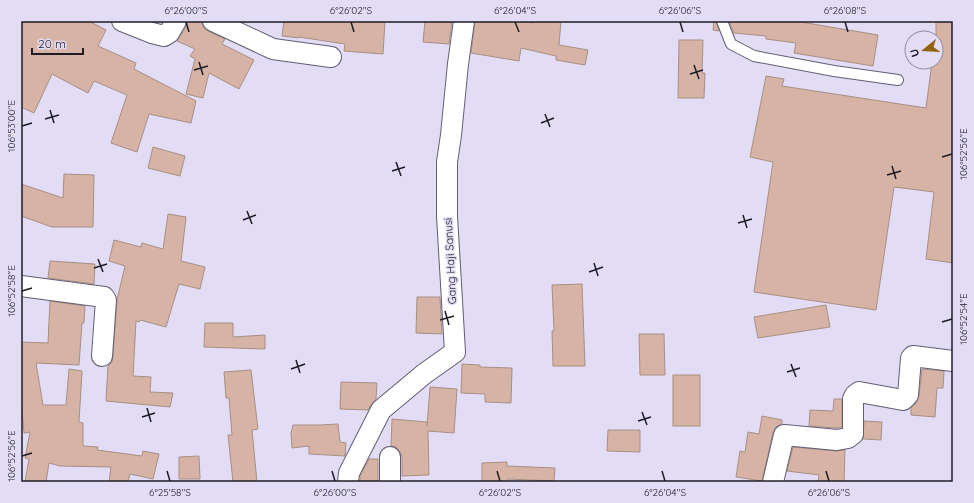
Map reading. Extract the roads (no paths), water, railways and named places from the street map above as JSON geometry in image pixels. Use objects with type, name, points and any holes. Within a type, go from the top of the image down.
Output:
[{"type":"street","points":[[122,21],[152,33],[164,36],[169,33],[176,21]]},
{"type":"street","points":[[213,21],[273,49],[331,57]]},
{"type":"street","name":"Gang Haji Sanusi","points":[[348,482],[349,473],[381,410],[424,374],[455,352],[447,216],[446,162],[451,135],[464,21]]},
{"type":"street","points":[[21,286],[104,297],[106,300],[102,356]]},
{"type":"street","points":[[773,482],[784,435],[837,440],[848,438],[853,434],[853,399],[859,392],[903,400],[908,395],[911,358],[913,356],[953,361]]},
{"type":"street","points":[[390,457],[390,482]]},
{"type":"lane","points":[[722,21],[731,44],[754,56],[834,71],[898,80]]}]
